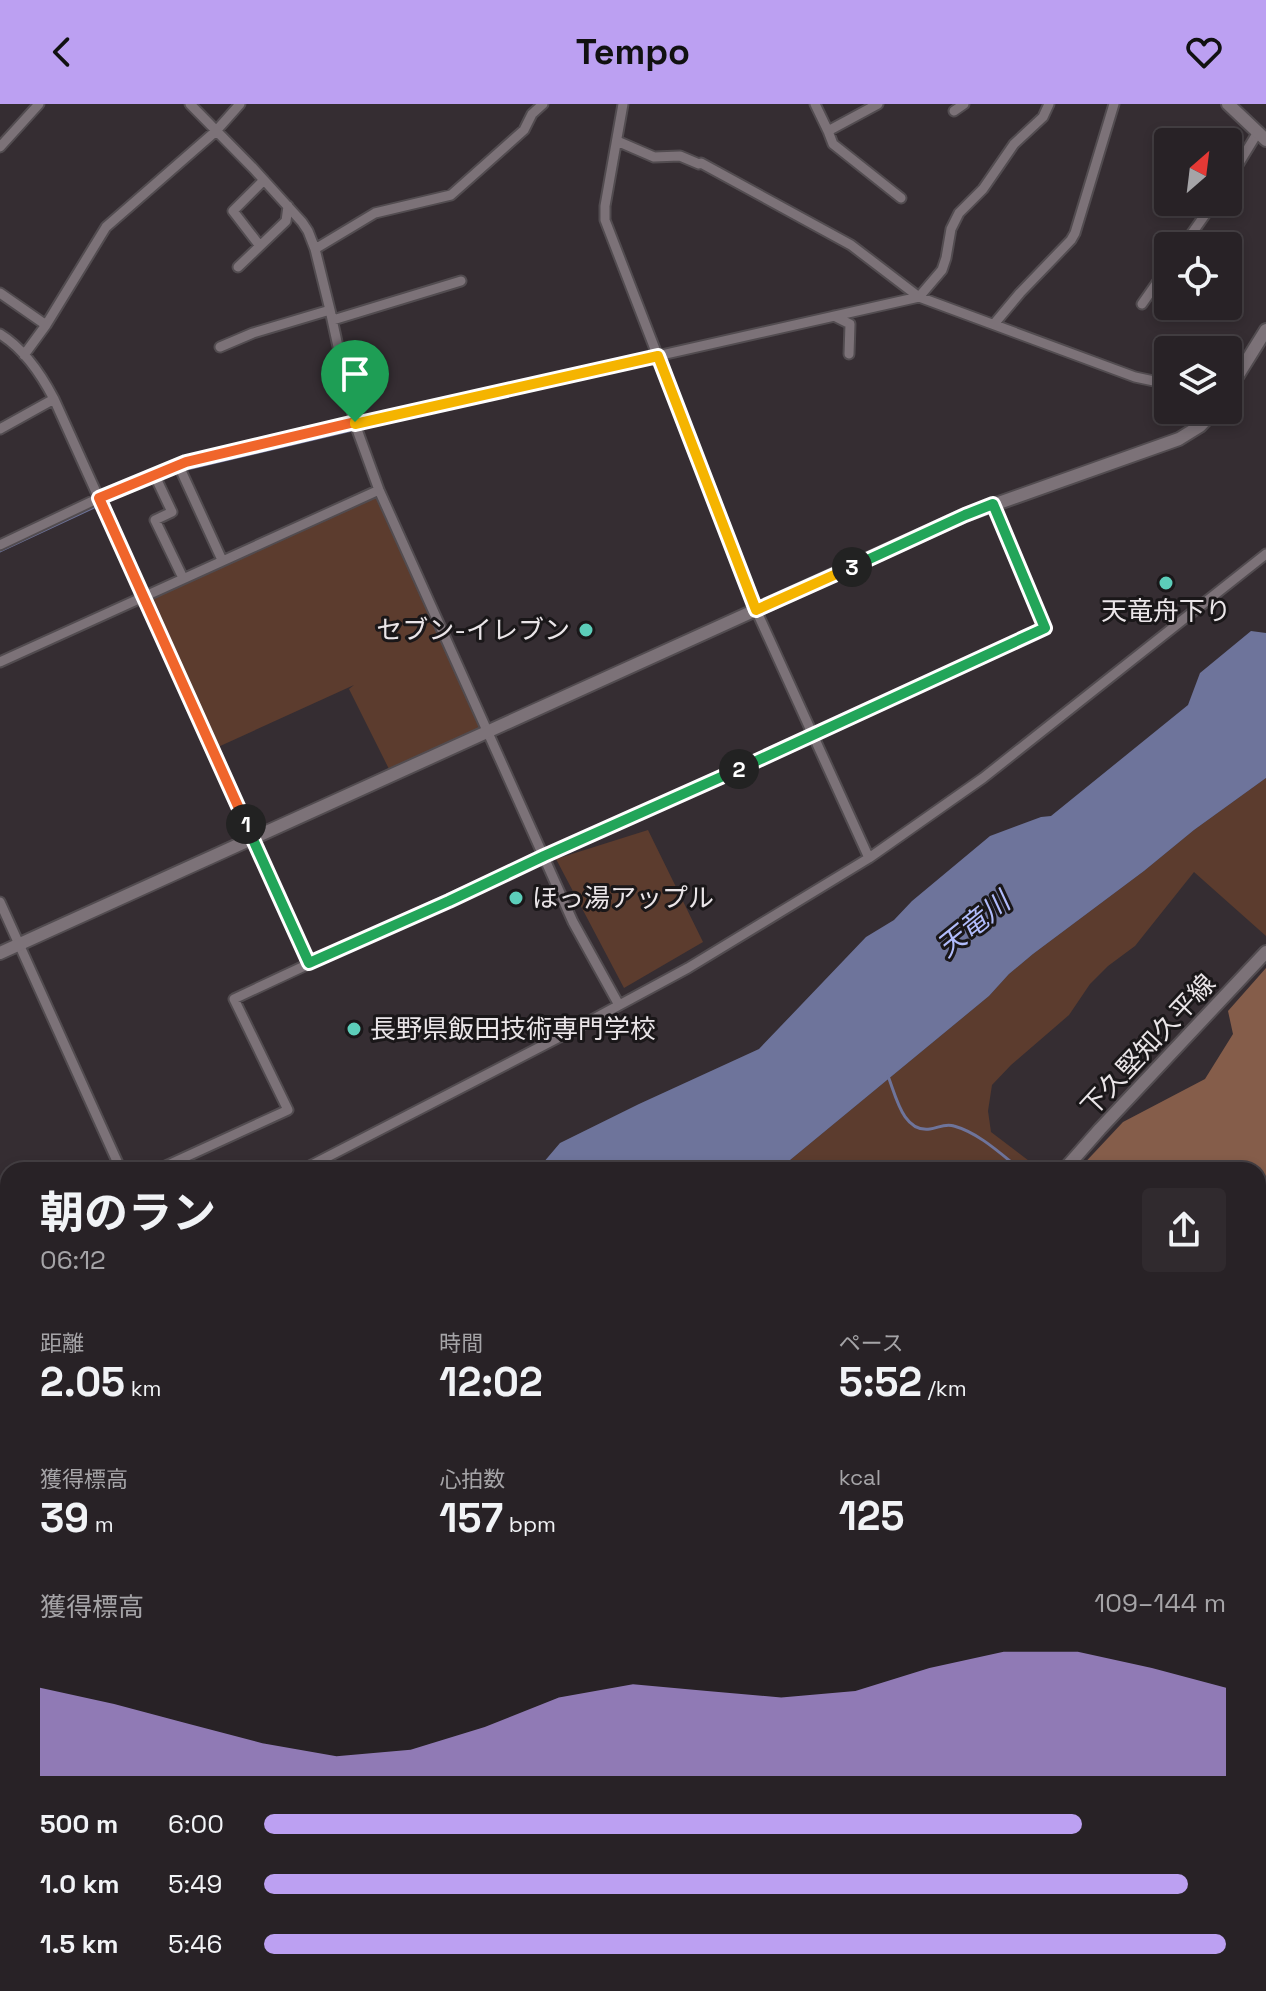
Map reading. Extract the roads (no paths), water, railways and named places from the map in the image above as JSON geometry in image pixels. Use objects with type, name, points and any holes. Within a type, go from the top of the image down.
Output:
[{"type":"street","points":[[0,147],[39,104]]},
{"type":"street","points":[[190,104],[264,180],[308,231],[332,315],[355,423],[379,490],[573,922],[619,1005]]},
{"type":"street","points":[[24,355],[106,227],[216,131],[240,104]]},
{"type":"street","points":[[315,249],[369,216],[451,195],[524,130],[532,114],[543,104]]},
{"type":"street","points":[[623,104],[605,220],[756,610],[869,858]]},
{"type":"street","points":[[815,104],[833,144],[901,198]]},
{"type":"street","points":[[828,131],[878,104]]},
{"type":"street","points":[[954,111],[964,104]]},
{"type":"street","points":[[0,545],[178,464],[919,297],[942,270],[951,229],[959,213],[983,189],[1014,144],[1043,117],[1049,104]]},
{"type":"street","points":[[994,324],[1075,233],[1114,104]]},
{"type":"street","points":[[1228,104],[1262,136],[1242,162]]},
{"type":"street","points":[[617,141],[654,157],[677,156],[701,163],[851,245],[919,297],[1135,377],[1154,381]]},
{"type":"street","points":[[260,246],[233,211],[264,180]]},
{"type":"street","points":[[238,267],[286,221],[288,206]]},
{"type":"street","points":[[220,347],[253,333],[461,281]]},
{"type":"street","points":[[1142,304],[1154,287]]},
{"type":"street","points":[[0,293],[46,325]]},
{"type":"street","points":[[834,316],[850,324],[849,354]]},
{"type":"street","points":[[1242,369],[1266,330]]},
{"type":"street","points":[[0,334],[24,355],[54,399],[309,963]]},
{"type":"street","points":[[0,429],[54,399]]},
{"type":"street","points":[[0,953],[965,515],[1179,439],[1202,424]]},
{"type":"street","points":[[178,464],[222,560]]},
{"type":"street","points":[[154,474],[172,512],[155,520],[183,578]]},
{"type":"street","points":[[0,662],[379,490]]},
{"type":"street","points":[[174,1162],[288,1110],[234,999],[1045,628],[993,504]]},
{"type":"street","points":[[317,1162],[688,968],[869,858],[983,778],[1266,554]]},
{"type":"street","points":[[0,902],[117,1162]]},
{"type":"street","name":"下久堅知久平線","points":[[1071,1162],[1266,952]]},
{"type":"water","name":"天竜川","points":[[1251,631],[1266,633],[1266,778],[1033,954],[989,996],[788,1162],[544,1162],[560,1143],[759,1049],[866,937],[894,920],[912,901],[990,836],[1051,816],[1188,705],[1200,673]]},
{"type":"waterway","points":[[187,469],[352,430]]},
{"type":"waterway","points":[[164,477],[176,472]]},
{"type":"waterway","points":[[0,551],[152,482]]},
{"type":"waterway","points":[[888,1076],[902,1112],[913,1125],[921,1129],[945,1125],[963,1129],[1011,1162]]},
{"type":"place","name":"天竜舟下り","points":[[1166,583]]},
{"type":"place","name":"セブン-イレブン","points":[[586,630]]},
{"type":"place","name":"ほっ湯アップル","points":[[516,898]]},
{"type":"place","name":"長野県飯田技術専門学校","points":[[354,1029]]}]
